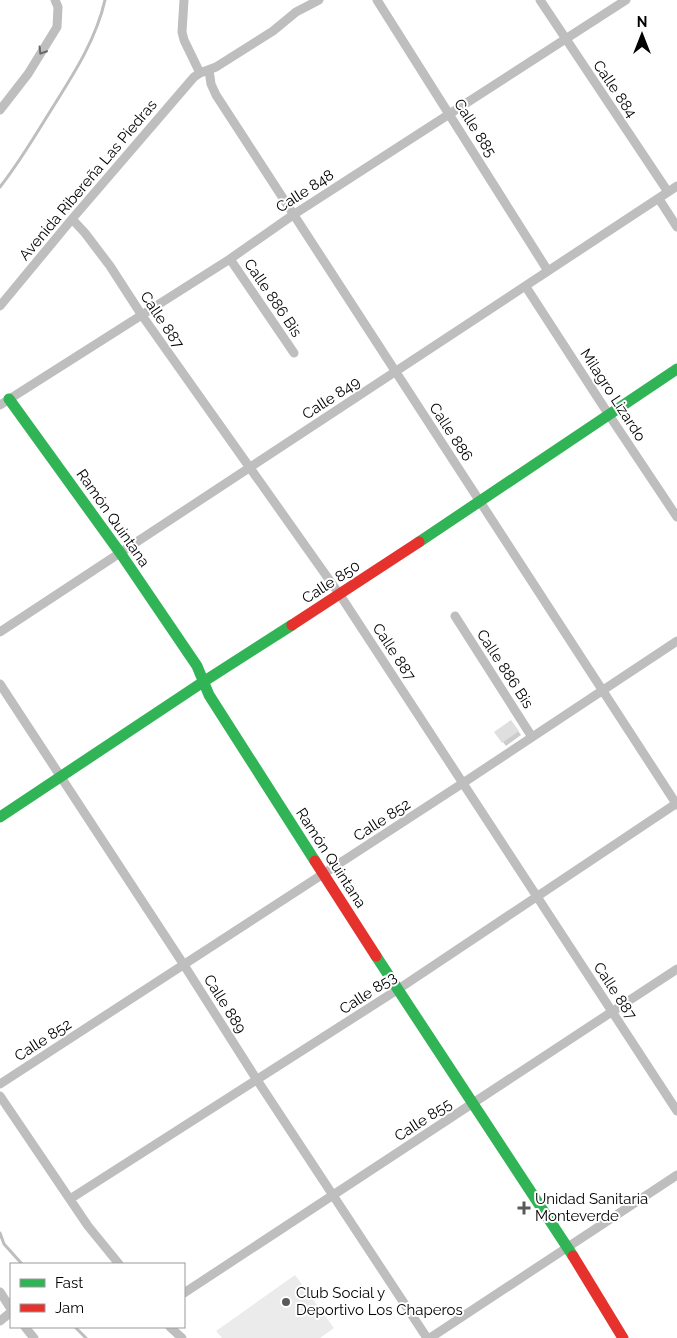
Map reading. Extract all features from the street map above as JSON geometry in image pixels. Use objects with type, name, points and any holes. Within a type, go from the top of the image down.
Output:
[{"type":"street","points":[[184,0],[182,32],[200,73]]},
{"type":"street","name":"Avenida Ribereña Las Piedras","points":[[0,306],[183,88],[200,73],[209,70],[273,31],[296,12],[319,0]]},
{"type":"street","name":"Calle 885","points":[[377,0],[548,271]]},
{"type":"street","name":"Calle 884","points":[[540,0],[668,192]]},
{"type":"street","name":"Calle 848","points":[[5,402],[230,259],[293,215],[626,0]]},
{"type":"street","points":[[0,110],[28,74],[57,27],[57,3]]},
{"type":"street","name":"Calle 886","points":[[209,70],[211,84],[216,95],[677,804]]},
{"type":"street","name":"Calle 849","points":[[0,632],[396,373],[677,186]]},
{"type":"street","points":[[659,199],[677,227]]},
{"type":"street","name":"Calle 887","points":[[72,219],[110,266],[141,314],[249,469],[340,595],[677,1111]]},
{"type":"street","name":"Calle 886 Bis","points":[[230,259],[294,353]]},
{"type":"street","name":"Milagro Lizardo","points":[[526,287],[677,517]]},
{"type":"street","name":"Calle 850","points":[[0,817],[203,682],[340,595],[677,369]]},
{"type":"street","name":"Ramón Quintana","points":[[5,402],[121,554],[198,666],[208,695],[397,990],[567,1247],[623,1338]]},
{"type":"street","name":"Calle 886 Bis","points":[[454,616],[532,737]]},
{"type":"street","name":"Calle 852","points":[[0,1084],[463,783],[677,640]]},
{"type":"street","name":"Calle 889","points":[[0,684],[257,1080],[428,1338]]},
{"type":"street","name":"Calle 853","points":[[70,1200],[397,990],[677,804]]},
{"type":"street","name":"Calle 855","points":[[185,1292],[677,969]]},
{"type":"street","points":[[0,1096],[88,1226],[118,1263]]},
{"type":"street","points":[[428,1338],[677,1175]]},
{"type":"street","points":[[0,1292],[10,1309]]},
{"type":"street","points":[[0,1321],[10,1312]]},
{"type":"street","points":[[26,1328],[34,1338]]},
{"type":"street","points":[[171,1328],[182,1338]]},
{"type":"shaded area","name":"Club Social y Deportivo Los Chaperos","points":[[295,1275],[334,1328],[320,1338],[222,1338],[216,1331]]},
{"type":"building","points":[[511,720],[519,731],[502,743],[494,732]]},
{"type":"waterway","points":[[0,187],[27,149],[75,70],[90,43],[105,0]]},
{"type":"waterway","points":[[0,1233],[4,1244],[21,1263]]},
{"type":"waterway","points":[[76,1328],[86,1338]]},
{"type":"traffic: fast","points":[[419,542],[677,369]]},
{"type":"traffic: fast","points":[[9,399],[121,554],[197,666],[209,695],[315,861]]},
{"type":"traffic: fast","points":[[0,817],[292,625]]},
{"type":"traffic: fast","points":[[376,956],[573,1256]]},
{"type":"traffic: jam","points":[[292,625],[419,542]]},
{"type":"traffic: jam","points":[[315,861],[376,956]]},
{"type":"traffic: jam","points":[[573,1256],[623,1338]]},
{"type":"place","name":"Unidad Sanitaria Monteverde","points":[[524,1208]]},
{"type":"place","name":"Club Social y Deportivo Los Chaperos","points":[[286,1302]]}]
